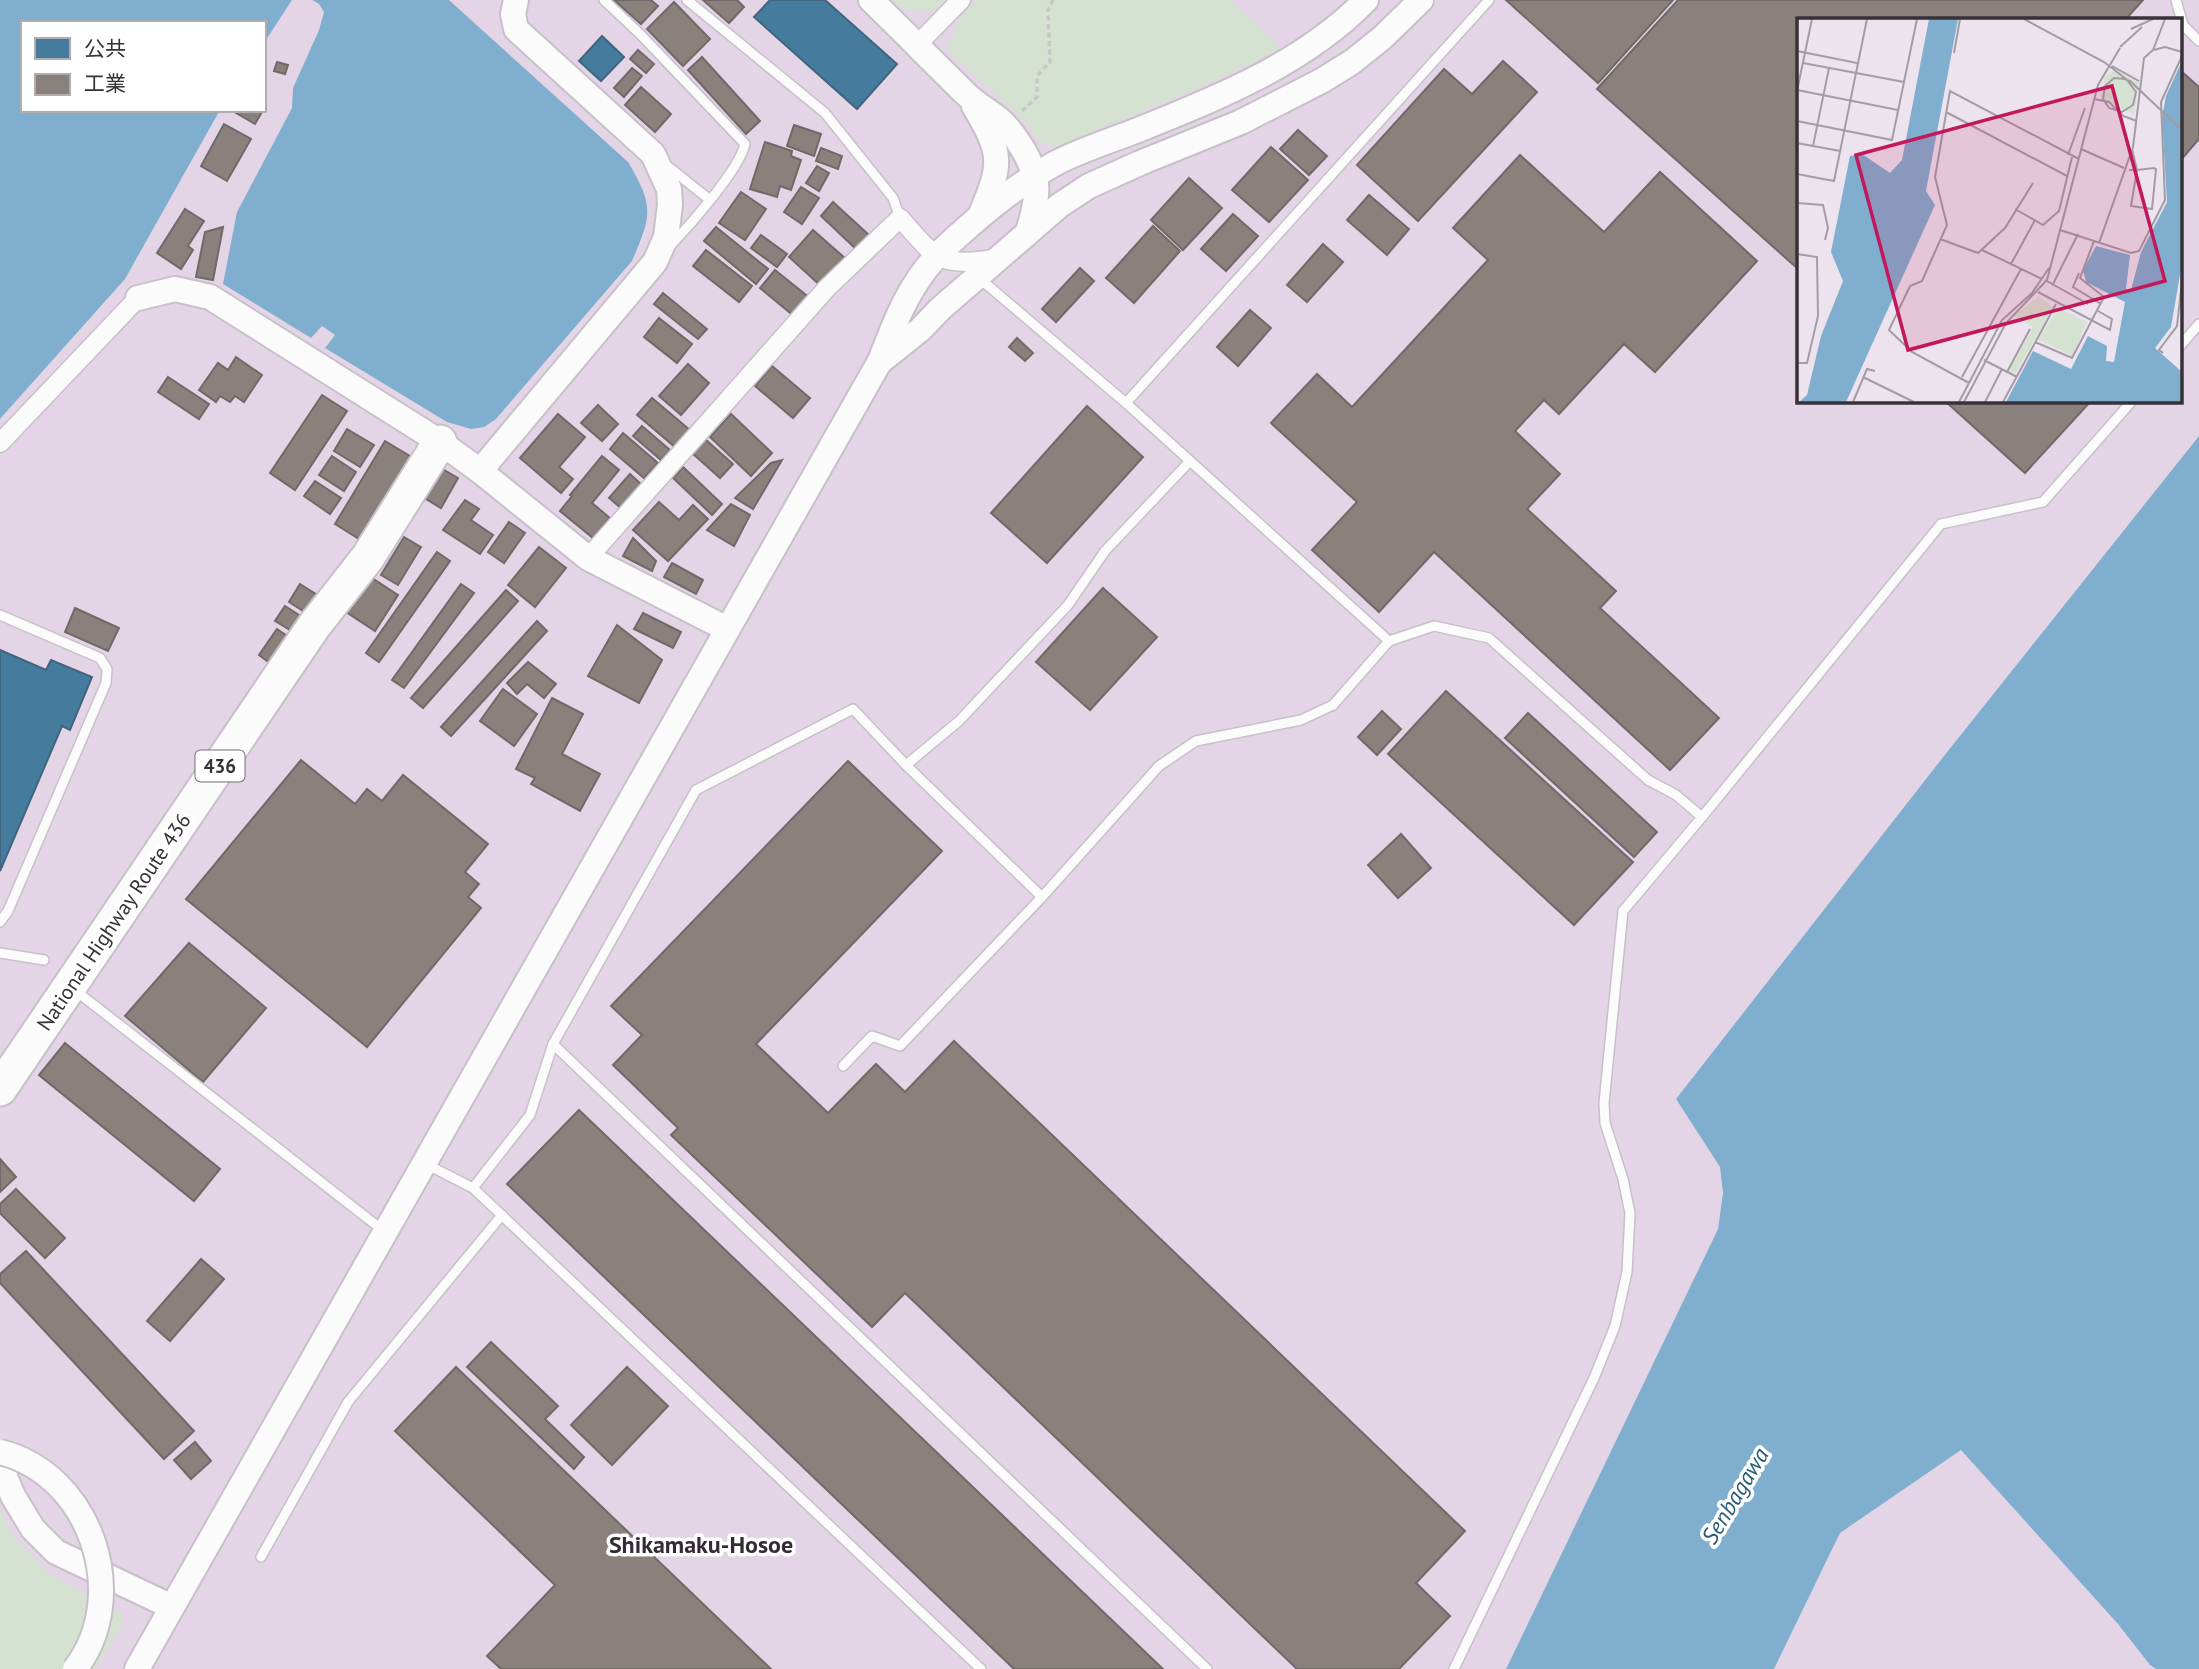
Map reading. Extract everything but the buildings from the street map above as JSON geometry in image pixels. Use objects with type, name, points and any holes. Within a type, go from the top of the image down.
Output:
[{"type":"highway","name":"National Highway Route 436","points":[[0,1089],[314,626],[368,557],[440,442]]},
{"type":"street","points":[[480,471],[655,262],[666,237],[670,205],[669,189],[653,154],[516,29],[513,14],[516,0]]},
{"type":"street","points":[[871,0],[969,97],[1002,122],[1027,158],[1035,175],[1036,191],[1028,232]]},
{"type":"street","points":[[917,45],[961,0]]},
{"type":"street","points":[[137,1669],[880,361],[901,308],[917,280],[935,256],[980,216],[1035,175],[1057,162],[1176,115],[1260,75],[1323,37],[1367,0]]},
{"type":"street","points":[[880,361],[921,329],[940,309],[1060,205],[1089,186],[1294,97],[1352,62],[1382,38],[1421,0]]},
{"type":"street","points":[[969,97],[996,151],[996,174],[980,216]]},
{"type":"street","points":[[996,151],[1057,186],[1089,186]]},
{"type":"street","points":[[588,558],[827,288],[900,218],[935,256],[958,262],[998,258]]},
{"type":"street","points":[[0,443],[138,298],[175,289],[210,296],[440,442],[588,558],[727,629]]},
{"type":"street","points":[[0,1452],[13,1455],[45,1473],[72,1502],[90,1531],[99,1558],[102,1585],[100,1606],[93,1634],[82,1660],[75,1669]]},
{"type":"street","points":[[0,1465],[13,1496],[33,1529],[56,1552],[172,1607]]},
{"type":"lane","points":[[604,0],[745,144],[743,154],[710,200],[655,262]]},
{"type":"lane","points":[[687,0],[825,113],[893,198],[900,218]]},
{"type":"lane","points":[[1126,403],[1489,0]]},
{"type":"lane","points":[[2176,0],[2181,18]]},
{"type":"lane","points":[[2182,21],[2199,41]]},
{"type":"lane","points":[[653,154],[710,200]]},
{"type":"lane","points":[[977,276],[1126,403],[1389,641]]},
{"type":"lane","points":[[2182,344],[2199,324]]},
{"type":"lane","points":[[1454,1669],[1594,1378],[1615,1326],[1627,1272],[1630,1213],[1623,1179],[1605,1123],[1604,1103],[1623,911],[1941,524],[2043,502],[2131,402]]},
{"type":"lane","points":[[905,765],[959,721],[1059,615],[1105,551],[1190,461]]},
{"type":"lane","points":[[0,615],[100,658],[107,669],[106,683],[8,911],[0,922]]},
{"type":"lane","points":[[843,1066],[872,1036],[900,1046],[1042,897],[1159,766],[1196,741],[1301,720],[1333,705],[1389,641],[1434,626],[1489,638],[1648,780],[1676,794],[1702,817]]},
{"type":"lane","points":[[473,1188],[530,1115],[553,1044],[695,790],[853,709],[905,765],[1042,897]]},
{"type":"lane","points":[[0,953],[44,960]]},
{"type":"lane","points":[[70,986],[386,1233]]},
{"type":"lane","points":[[553,1044],[1207,1669]]},
{"type":"lane","points":[[425,1163],[473,1188],[981,1669]]},
{"type":"lane","points":[[261,1556],[348,1402],[502,1215]]},
{"type":"path","points":[[1018,115],[1037,97],[1037,76],[1049,62],[1048,10],[1053,0]]},
{"type":"shaded area","points":[[291,0],[312,0],[319,4],[324,12],[319,30],[293,88],[292,108],[237,212],[322,326],[335,335],[325,347],[496,419],[632,261],[645,233],[535,80],[449,0],[2199,0],[2199,436],[1676,1099],[1720,1167],[1723,1193],[1718,1229],[1506,1669],[0,1669],[0,419],[125,279],[219,112],[266,112],[266,40]]},
{"type":"shaded area","points":[[1961,1450],[2156,1669],[1774,1669],[1840,1533]]},
{"type":"green space","points":[[893,0],[945,0],[935,11],[904,10]]},
{"type":"green space","points":[[979,0],[1231,0],[1282,49],[1189,92],[1055,147],[1041,142],[1018,115],[948,51],[958,22]]},
{"type":"green space","points":[[0,1508],[14,1537],[48,1573],[121,1613],[122,1624],[96,1669],[0,1669]]},
{"type":"water","points":[[0,0],[292,0],[266,40],[266,21],[21,21],[21,112],[219,112],[125,279],[0,419]]},
{"type":"water","points":[[312,0],[449,0],[628,162],[642,190],[646,201],[646,221],[632,261],[496,419],[484,427],[471,429],[447,422],[325,348],[335,335],[322,326],[311,338],[223,284],[237,212],[292,108],[293,88],[319,30],[324,12],[319,4]]},
{"type":"water","name":"Senbagawa","points":[[2199,436],[2199,1669],[2156,1669],[2150,1665],[2118,1624],[1961,1450],[1840,1533],[1774,1669],[1506,1669],[1718,1229],[1723,1193],[1720,1167],[1676,1099]]},
{"type":"district","name":"Shikamaku-Hosoe","points":[[701,1545]]}]
